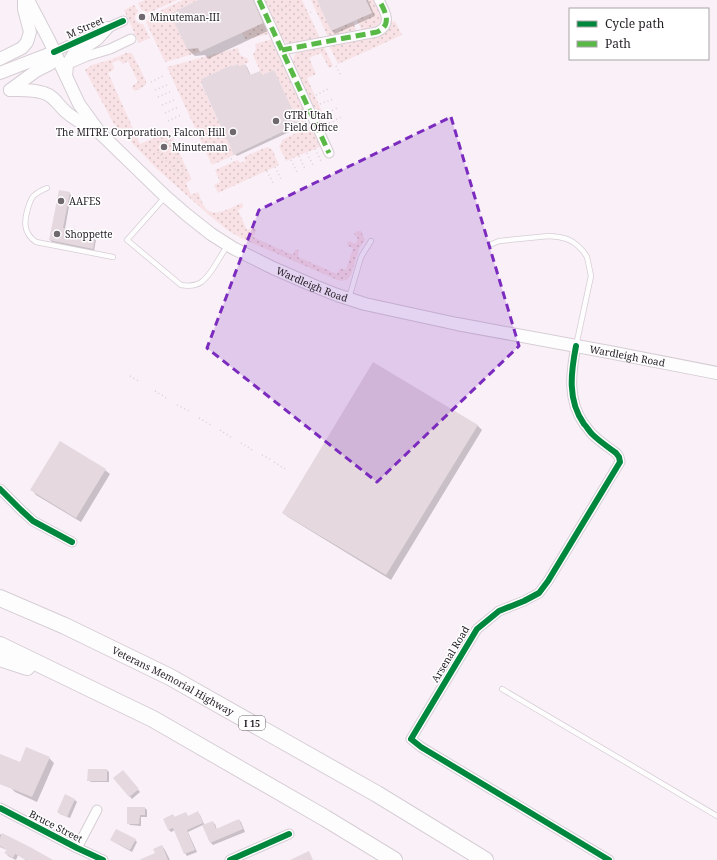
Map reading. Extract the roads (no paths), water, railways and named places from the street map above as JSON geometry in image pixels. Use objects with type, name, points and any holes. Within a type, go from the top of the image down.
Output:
[{"type":"highway","name":"Veterans Memorial Highway","points":[[3,599],[65,626],[170,677],[377,794],[486,860]]},
{"type":"highway","points":[[0,645],[153,719],[325,818],[394,860]]},
{"type":"highway","points":[[0,658],[94,690]]},
{"type":"main road","points":[[0,59],[22,48],[27,42],[30,32],[24,10],[24,0]]},
{"type":"main road","name":"Wardleigh Road","points":[[28,0],[54,52],[65,70],[79,104],[100,132],[166,196],[200,226],[228,245],[282,273],[324,290],[365,304],[399,312],[717,374]]},
{"type":"main road","points":[[5,92],[65,70],[73,55],[97,39],[107,28]]},
{"type":"main road","points":[[5,92],[36,71],[50,64],[55,56],[54,52]]},
{"type":"main road","name":"M Street","points":[[0,73],[54,52]]},
{"type":"main road","points":[[5,92],[32,90],[46,93],[51,96],[66,112],[100,132]]},
{"type":"street","points":[[259,0],[329,153]]},
{"type":"street","points":[[282,50],[381,31],[386,25],[386,14],[380,0]]},
{"type":"street","name":"M Street","points":[[54,52],[123,21]]},
{"type":"street","points":[[65,70],[88,56],[110,49],[131,39]]},
{"type":"street","name":"Arsenal Road","points":[[576,346],[572,369],[572,387],[573,398],[579,417],[591,433],[616,453],[620,462],[548,581],[539,593],[500,611],[477,629],[411,739],[421,747],[609,860]]},
{"type":"street","points":[[0,489],[33,520],[72,542]]},
{"type":"street","name":"Bruce Street","points":[[0,808],[77,848],[104,860]]},
{"type":"street","points":[[77,848],[97,810]]},
{"type":"street","points":[[230,860],[289,834]]},
{"type":"lane","points":[[47,188],[38,192],[32,198],[29,207],[25,225],[31,239],[36,242],[113,257]]},
{"type":"lane","points":[[166,196],[127,240],[180,285],[195,285],[206,279],[228,245]]},
{"type":"lane","points":[[492,244],[499,241],[549,236],[568,239],[583,251],[587,257],[591,276],[576,346]]},
{"type":"lane","points":[[349,299],[361,257],[371,241]]},
{"type":"lane","points":[[502,689],[717,816]]},
{"type":"place","name":"Minuteman-III","points":[[142,17]]},
{"type":"place","name":"GTRI Utah Field Office","points":[[276,121]]},
{"type":"place","name":"The MITRE Corporation, Falcon Hill","points":[[233,132]]},
{"type":"place","name":"Minuteman","points":[[164,147]]},
{"type":"place","name":"AAFES","points":[[61,201]]},
{"type":"place","name":"Shoppette","points":[[57,234]]}]
